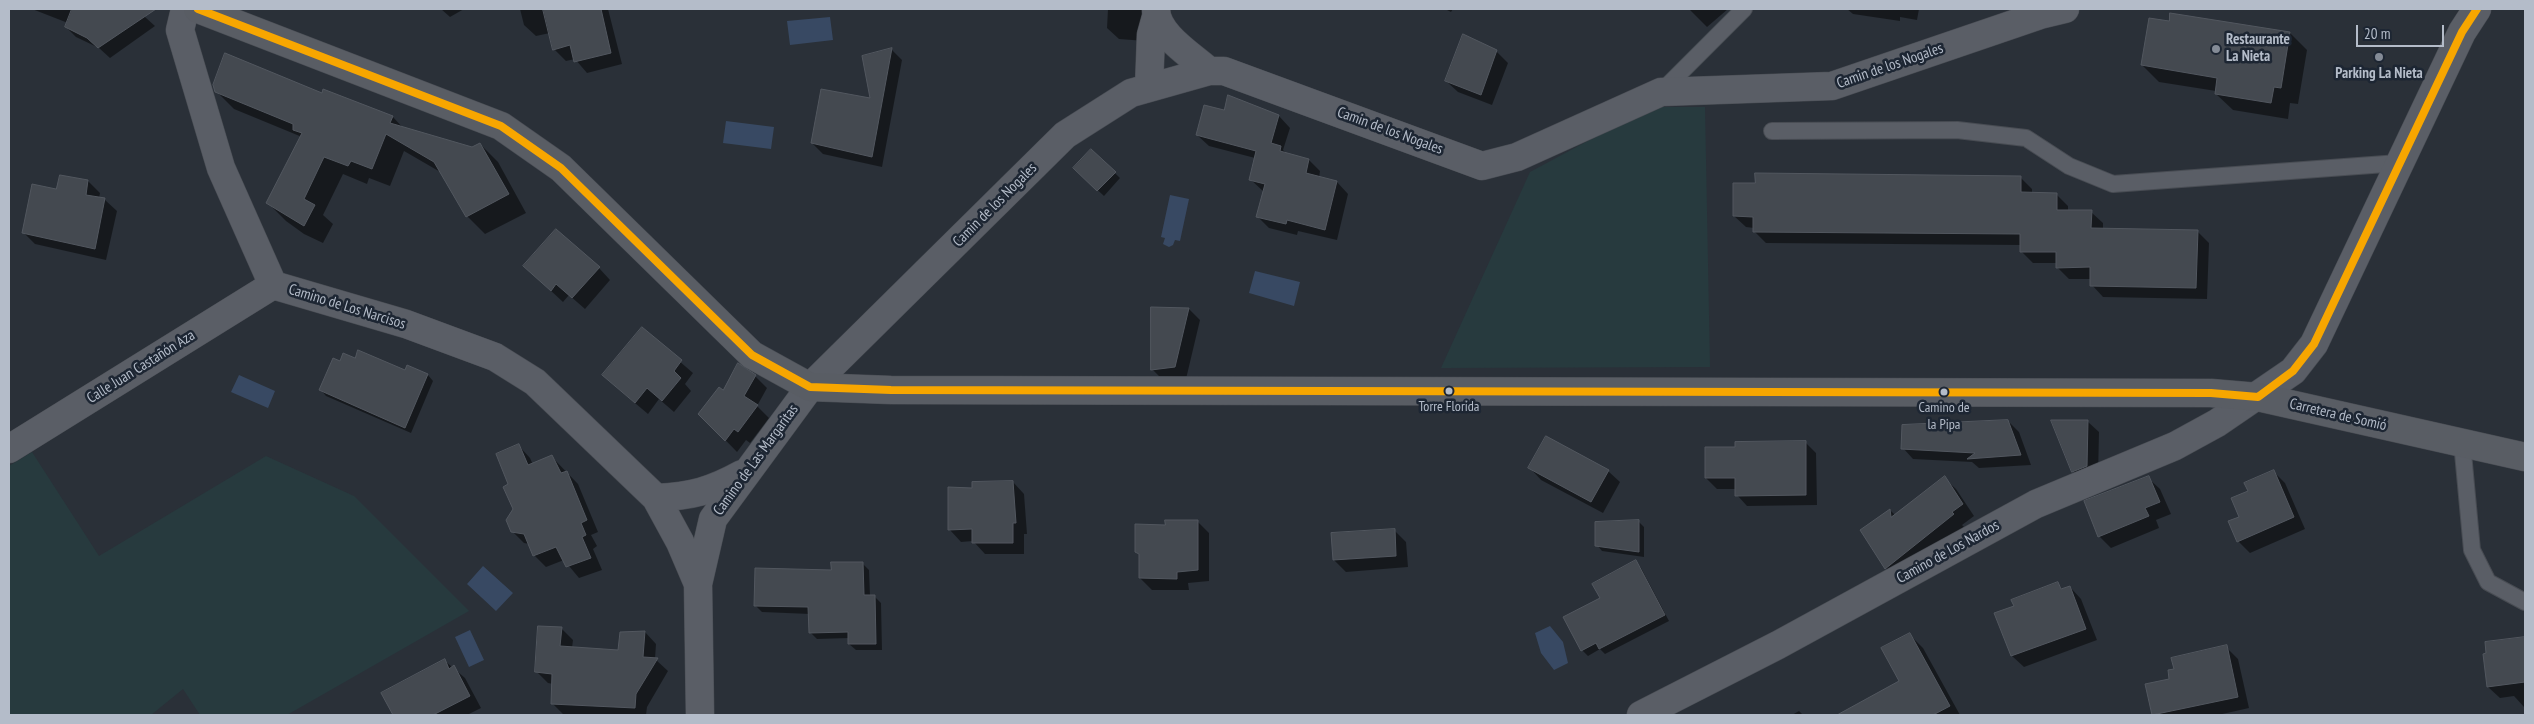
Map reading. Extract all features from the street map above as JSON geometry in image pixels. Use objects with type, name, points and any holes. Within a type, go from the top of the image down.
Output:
[{"type":"street","name":"Camino de Los Narcisos","points":[[185,9],[180,30],[221,168],[273,285],[406,324],[495,357],[535,382],[656,498],[680,542],[698,584]]},
{"type":"street","name":"Carretera de Somió","points":[[198,9],[501,126],[561,168],[752,355],[810,387],[891,390],[2211,393],[2258,397],[2525,457]]},
{"type":"street","name":"Camin de los Nogales","points":[[810,387],[1065,135],[1131,93],[1149,87],[1209,71],[1224,70],[1482,166],[1517,157],[1661,92],[1832,86],[2040,15],[2065,9]]},
{"type":"street","points":[[2258,397],[2293,371],[2314,344],[2462,32],[2477,9]]},
{"type":"street","points":[[1156,13],[1173,40],[1209,71]]},
{"type":"street","points":[[1149,87],[1151,34],[1156,13]]},
{"type":"street","name":"Calle Juan Castañón Aza","points":[[9,449],[273,285]]},
{"type":"street","name":"Camino de Las Margaritas","points":[[700,715],[698,584],[713,519],[810,387]]},
{"type":"street","name":"Camino de Los Nardos","points":[[1641,715],[1778,645],[2036,504],[2175,446],[2258,397]]},
{"type":"street","points":[[656,498],[678,497],[711,490],[746,472]]},
{"type":"lane","points":[[1661,92],[1744,9]]},
{"type":"lane","points":[[1772,131],[1956,130],[2026,138],[2069,166],[2112,184],[2399,163]]},
{"type":"lane","points":[[2462,442],[2472,550],[2488,582],[2525,602]]},
{"type":"green space","points":[[1651,107],[1705,107],[1710,367],[1441,368],[1530,172]]},
{"type":"green space","points":[[32,452],[99,556],[266,456],[354,496],[469,611],[287,715],[200,715],[183,689],[151,715],[9,715],[9,466]]},
{"type":"water","points":[[830,17],[833,40],[790,45],[787,21]]},
{"type":"water","points":[[726,121],[774,127],[771,149],[723,143]]},
{"type":"water","points":[[1170,195],[1189,199],[1180,241],[1175,240],[1173,245],[1169,247],[1163,244],[1165,238],[1161,237]]},
{"type":"water","points":[[1255,271],[1300,282],[1294,306],[1249,293]]},
{"type":"water","points":[[239,375],[275,391],[268,408],[231,392]]},
{"type":"water","points":[[483,566],[513,593],[496,611],[467,584]]},
{"type":"water","points":[[1550,626],[1563,642],[1568,663],[1554,670],[1541,653],[1535,633]]},
{"type":"water","points":[[470,630],[484,660],[469,667],[455,637]]},
{"type":"building","points":[[72,9],[156,9],[98,48],[87,38],[65,27]]},
{"type":"building","points":[[543,9],[601,9],[611,53],[574,62],[570,45],[553,50]]},
{"type":"building","name":"Restaurante La Nieta","points":[[2170,13],[2290,32],[2281,88],[2274,87],[2271,103],[2215,94],[2217,78],[2141,65],[2149,18],[2169,21]]},
{"type":"building","points":[[1463,34],[1497,50],[1481,95],[1445,81]]},
{"type":"building","points":[[892,48],[872,157],[811,143],[821,89],[870,98],[862,56]]},
{"type":"building","points":[[225,53],[322,93],[323,89],[393,116],[390,123],[472,147],[480,143],[509,194],[466,217],[434,162],[386,134],[372,169],[351,161],[348,166],[324,157],[304,199],[315,205],[304,226],[266,203],[302,133],[293,130],[293,124],[215,92],[213,85]]},
{"type":"building","points":[[1228,95],[1279,115],[1271,143],[1281,146],[1280,151],[1309,159],[1306,173],[1337,181],[1325,230],[1287,220],[1286,224],[1256,217],[1265,184],[1249,180],[1256,151],[1196,135],[1204,105],[1224,110]]},
{"type":"building","points":[[1091,149],[1116,172],[1097,191],[1073,168]]},
{"type":"building","points":[[1755,173],[2021,176],[2021,192],[2057,193],[2057,210],[2092,210],[2091,228],[2198,230],[2196,288],[2090,286],[2090,267],[2056,268],[2056,252],[2020,252],[2020,234],[1753,232],[1753,217],[1733,216],[1733,183],[1755,183]]},
{"type":"building","points":[[60,175],[88,180],[86,195],[105,198],[95,249],[22,233],[32,184],[56,189]]},
{"type":"building","points":[[556,229],[600,267],[572,298],[556,284],[551,291],[523,266]]},
{"type":"building","points":[[1151,307],[1189,308],[1175,367],[1151,370]]},
{"type":"building","points":[[642,327],[682,360],[674,371],[681,378],[662,401],[647,388],[635,403],[602,375]]},
{"type":"building","points":[[358,350],[405,370],[407,365],[428,374],[405,428],[319,390],[333,358],[340,361],[343,353],[355,358]]},
{"type":"building","points":[[738,363],[756,375],[744,396],[758,405],[738,432],[734,429],[725,441],[698,414],[719,387],[723,390]]},
{"type":"building","points":[[2008,420],[2021,455],[1967,459],[1975,453],[1901,449],[1902,425]]},
{"type":"building","points":[[2051,420],[2088,420],[2087,466],[2072,472]]},
{"type":"building","points":[[1546,436],[1609,470],[1591,502],[1528,468]]},
{"type":"building","points":[[1806,441],[1806,495],[1735,496],[1735,478],[1705,478],[1705,447],[1735,447],[1735,442]]},
{"type":"building","points":[[519,444],[528,465],[552,455],[561,473],[567,471],[587,520],[581,523],[586,535],[582,537],[591,558],[566,567],[556,547],[533,556],[524,534],[511,532],[506,520],[513,509],[503,487],[508,484],[496,454]]},
{"type":"building","points":[[2274,470],[2294,517],[2237,542],[2228,521],[2239,517],[2231,498],[2248,491],[2244,483]]},
{"type":"building","points":[[1945,476],[1963,504],[1952,512],[1954,514],[1885,569],[1860,530],[1890,509],[1891,517]]},
{"type":"building","points":[[2149,476],[2160,502],[2145,508],[2149,516],[2098,537],[2084,501]]},
{"type":"building","points":[[1013,481],[1016,523],[1013,523],[1013,543],[972,543],[972,529],[948,530],[948,487],[972,488],[972,482]]},
{"type":"building","points":[[1165,520],[1198,520],[1198,570],[1177,572],[1177,579],[1139,578],[1139,554],[1135,552],[1135,524],[1165,525]]},
{"type":"building","points":[[1639,520],[1639,552],[1595,546],[1595,522]]},
{"type":"building","points":[[1395,529],[1396,556],[1333,560],[1331,533]]},
{"type":"building","points":[[1636,560],[1665,615],[1599,649],[1596,643],[1581,651],[1563,617],[1600,598],[1592,584]]},
{"type":"building","points":[[831,562],[863,562],[864,595],[875,595],[876,644],[848,644],[848,632],[809,633],[808,607],[754,606],[755,568],[831,570]]},
{"type":"building","points":[[2058,582],[2061,589],[2070,586],[2086,629],[2011,656],[1994,613],[2014,606],[2011,600]]},
{"type":"building","points":[[538,626],[562,627],[560,646],[618,650],[620,632],[645,631],[643,657],[658,658],[636,694],[635,708],[551,704],[552,674],[535,672]]},
{"type":"building","points":[[1910,633],[1950,706],[1933,715],[1837,715],[1899,681],[1881,648]]},
{"type":"building","points":[[2525,637],[2525,682],[2487,687],[2483,654],[2486,653],[2485,642]]},
{"type":"building","points":[[2227,645],[2238,697],[2152,715],[2145,684],[2169,679],[2168,670],[2174,669],[2171,658]]},
{"type":"building","points":[[445,659],[449,669],[454,665],[470,696],[433,715],[393,715],[381,693]]},
{"type":"transit line","points":[[198,9],[501,126],[561,168],[752,355],[810,387],[891,390],[2211,393],[2258,397],[2293,371],[2314,344],[2462,32],[2477,9]]},
{"type":"place","name":"Restaurante La Nieta","points":[[2216,49]]},
{"type":"place","name":"Parking La Nieta","points":[[2379,57]]},
{"type":"place","name":"Torre Florida","points":[[1449,391]]},
{"type":"place","name":"Camino de la Pipa","points":[[1944,392]]}]
